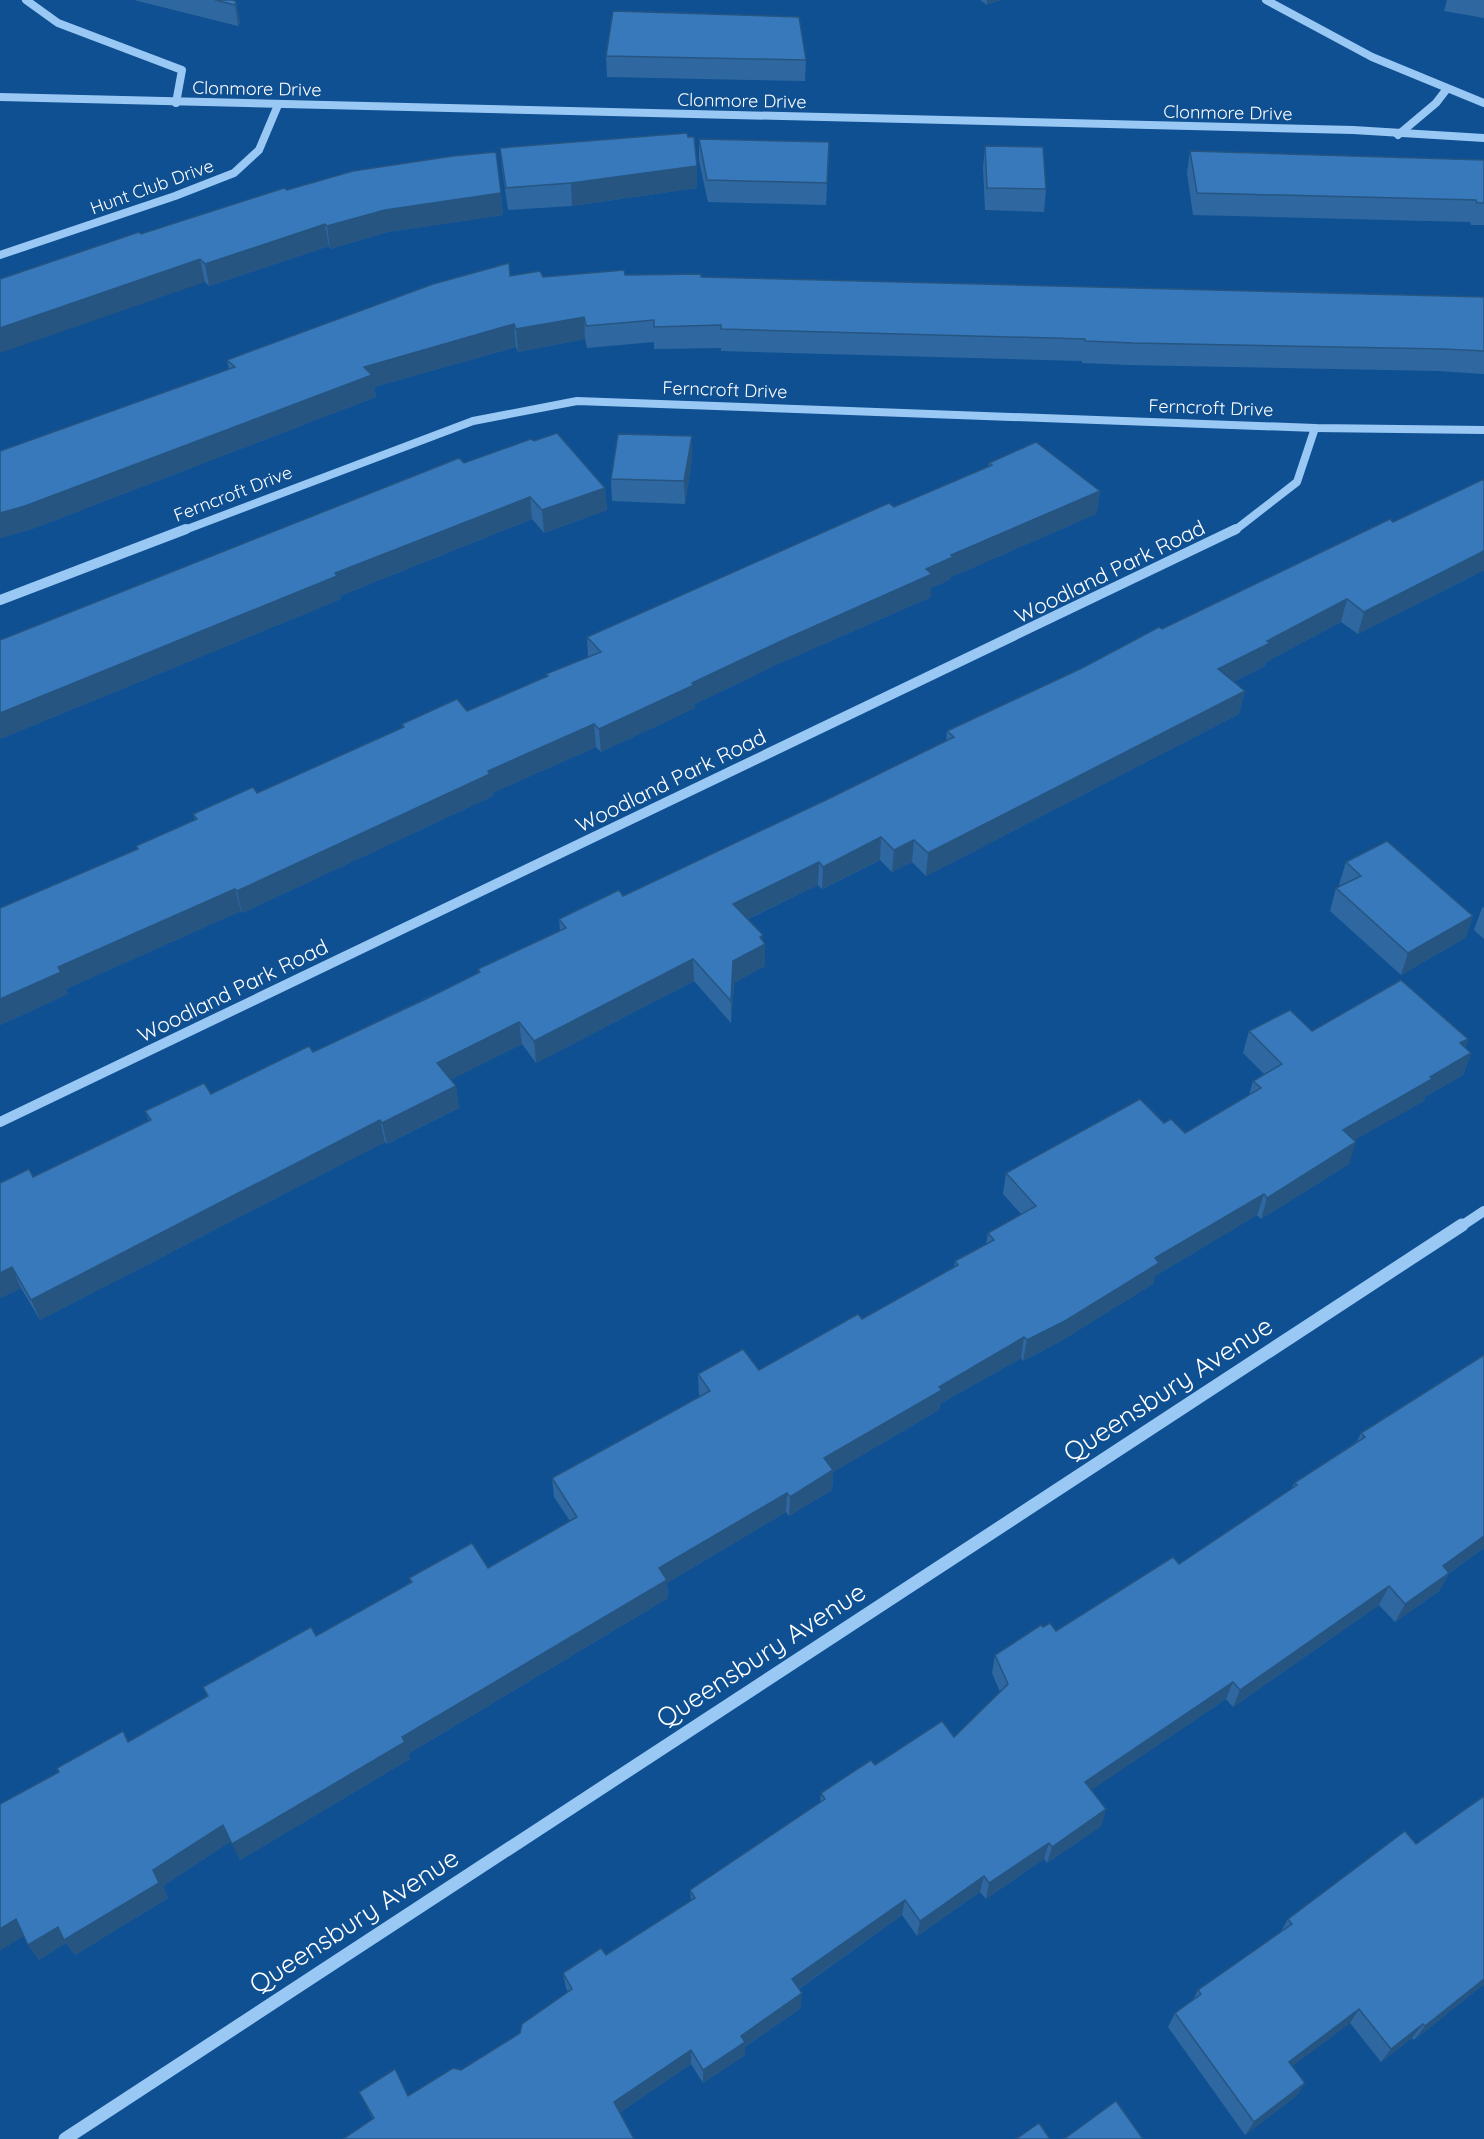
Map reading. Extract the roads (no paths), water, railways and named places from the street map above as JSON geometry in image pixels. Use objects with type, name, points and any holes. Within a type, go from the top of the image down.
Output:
[{"type":"street","points":[[26,0],[58,23],[182,70],[177,103]]},
{"type":"street","points":[[1266,0],[1328,35],[1410,76],[1484,103]]},
{"type":"street","points":[[1398,135],[1436,103],[1446,90]]},
{"type":"street","name":"Clonmore Drive","points":[[0,97],[1353,130],[1398,135],[1484,138]]},
{"type":"street","name":"Hunt Club Drive","points":[[0,255],[175,196],[234,173],[259,150],[278,105]]},
{"type":"street","name":"Ferncroft Drive","points":[[0,600],[473,421],[577,400],[1315,428],[1484,430]]},
{"type":"street","name":"Woodland Park Road","points":[[0,1122],[1229,535],[1297,482],[1315,428]]},
{"type":"street","name":"Queensbury Avenue","points":[[64,2139],[1484,1211]]}]
